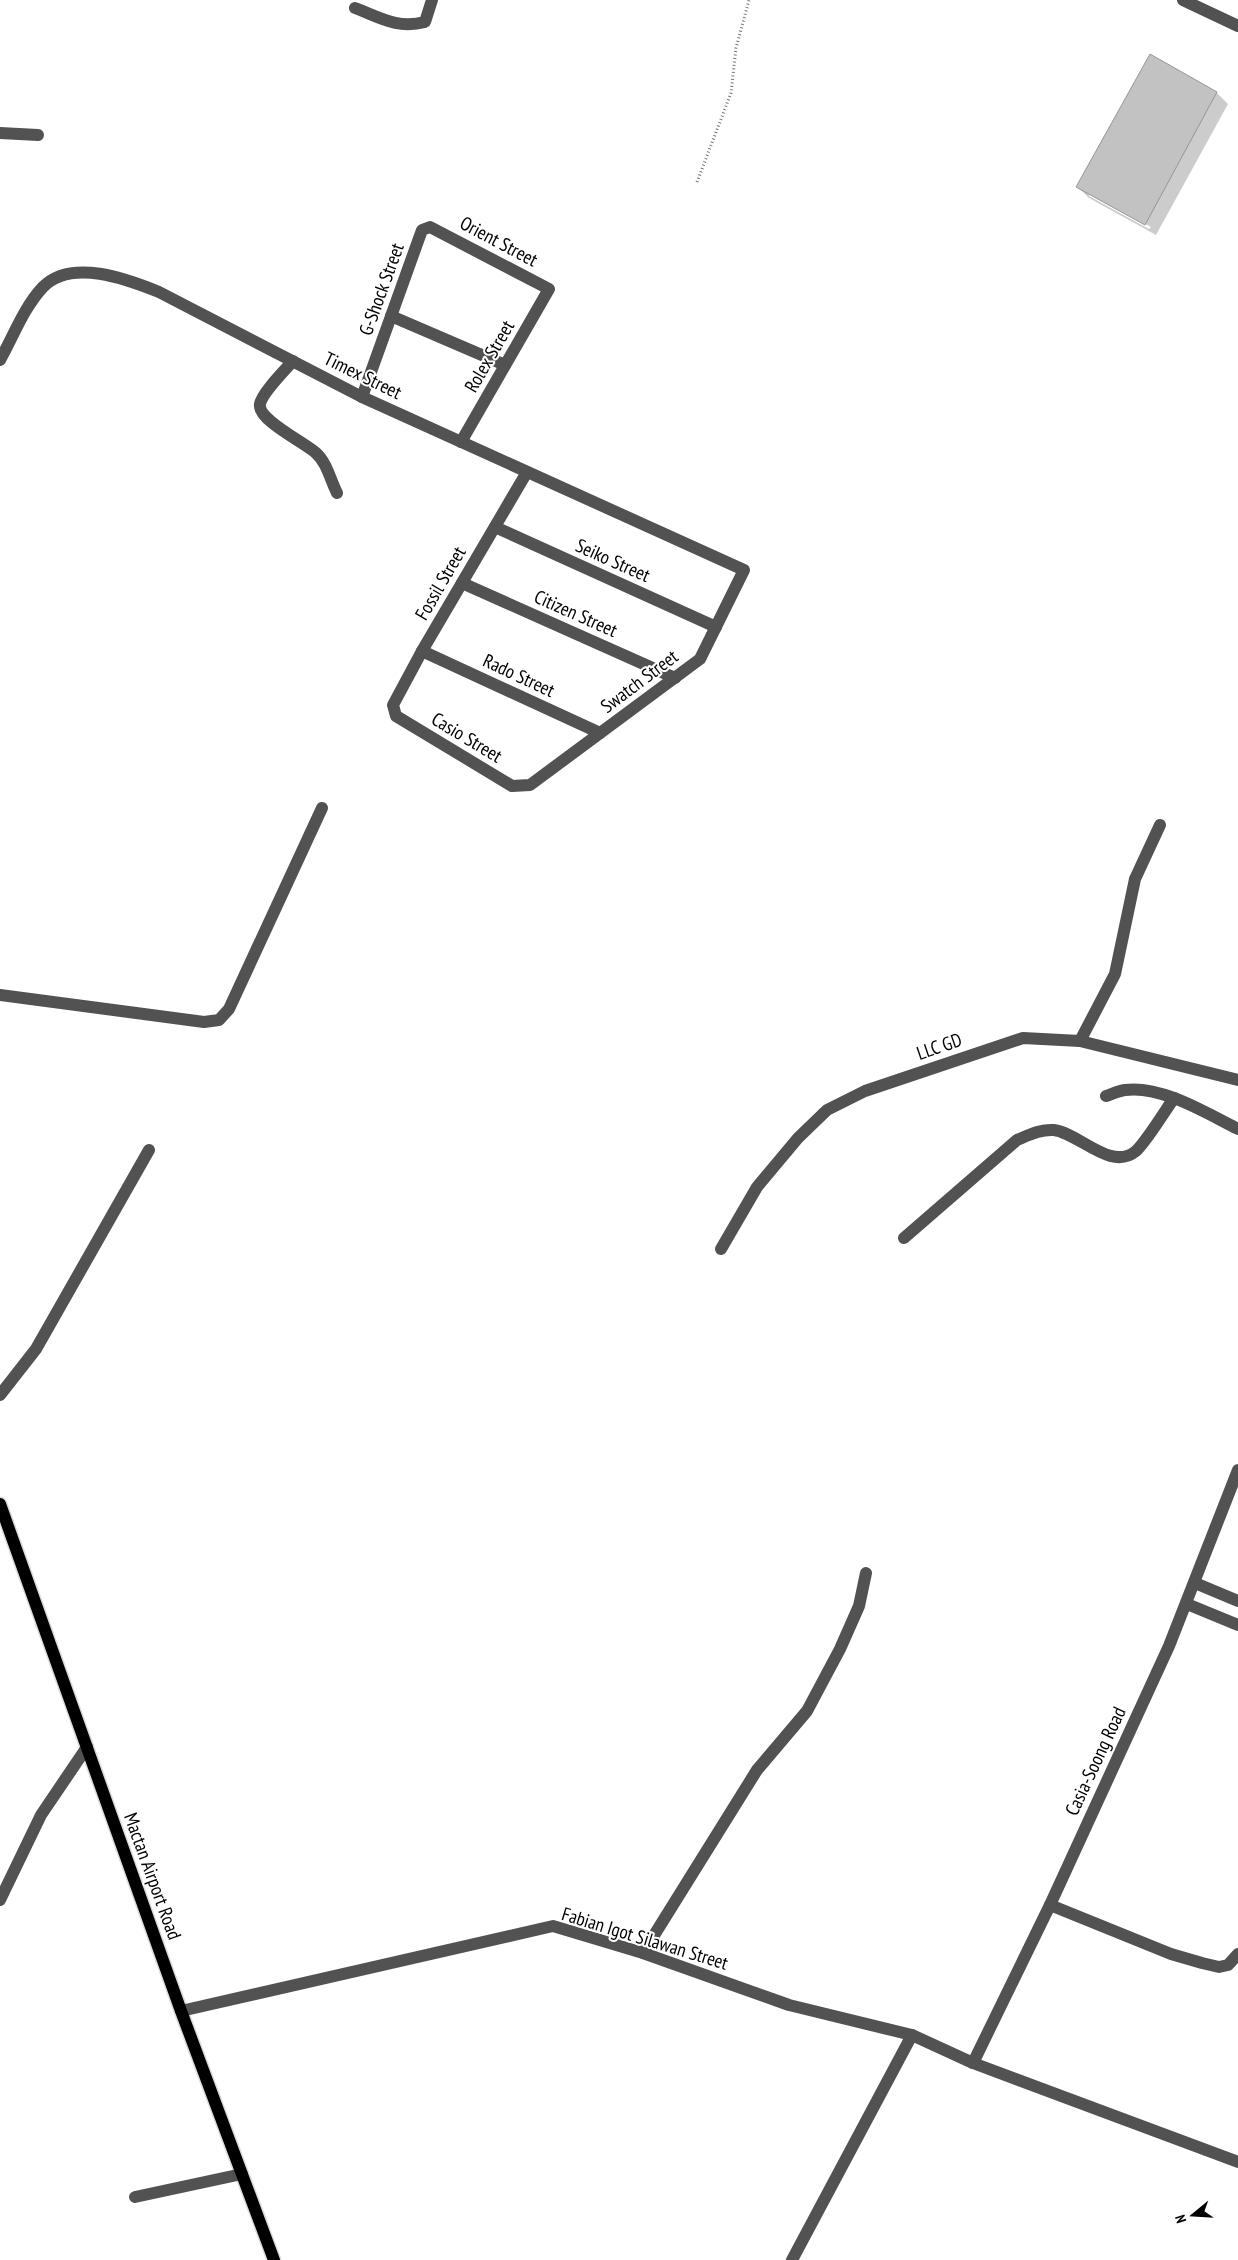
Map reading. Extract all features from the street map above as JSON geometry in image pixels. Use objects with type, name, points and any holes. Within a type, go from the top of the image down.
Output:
[{"type":"main road","name":"Mactan Airport Road","points":[[0,1504],[5,1531],[87,1747],[181,2011],[274,2260]]},
{"type":"street","points":[[355,8],[389,22],[409,26],[425,22],[432,0]]},
{"type":"street","points":[[1183,0],[1238,26]]},
{"type":"street","points":[[0,133],[38,135]]},
{"type":"street","name":"Orient Street","points":[[430,227],[549,289]]},
{"type":"street","name":"G-Shock Street","points":[[362,397],[422,230],[430,227]]},
{"type":"street","name":"Timex Street","points":[[0,360],[43,287],[57,276],[92,272],[128,279],[159,292],[362,397],[744,570]]},
{"type":"street","name":"Rolex Street","points":[[461,442],[549,289]]},
{"type":"street","points":[[391,316],[505,365]]},
{"type":"street","points":[[292,361],[261,400],[259,406],[267,419],[315,452],[330,474],[336,493]]},
{"type":"street","name":"Fossil Street","points":[[396,716],[394,705],[422,651],[527,472]]},
{"type":"street","name":"Seiko Street","points":[[495,527],[716,627]]},
{"type":"street","name":"Swatch Street","points":[[518,787],[530,785],[700,659],[744,570]]},
{"type":"street","name":"Citizen Street","points":[[462,583],[675,678]]},
{"type":"street","name":"Rado Street","points":[[422,651],[600,733]]},
{"type":"street","name":"Casio Street","points":[[396,716],[512,786],[518,787]]},
{"type":"street","points":[[0,995],[204,1022],[219,1020],[229,1009],[322,808]]},
{"type":"street","points":[[1080,1041],[1115,974],[1135,880],[1160,825]]},
{"type":"street","name":"LLC GD","points":[[721,1249],[757,1187],[798,1138],[826,1110],[865,1091],[1023,1038],[1080,1041],[1238,1080]]},
{"type":"street","points":[[1106,1096],[1123,1090],[1140,1090],[1174,1098],[1238,1129]]},
{"type":"street","points":[[904,1238],[1017,1140],[1036,1132],[1056,1130],[1114,1158],[1126,1156],[1136,1152],[1174,1098]]},
{"type":"street","points":[[0,1394],[36,1349],[149,1150]]},
{"type":"street","name":"Casia-Soong Road","points":[[973,2062],[1050,1905],[1187,1604],[1238,1470]]},
{"type":"street","points":[[643,1953],[757,1770],[807,1711],[840,1649],[859,1606],[866,1573]]},
{"type":"street","points":[[1195,1583],[1238,1600]]},
{"type":"street","points":[[1187,1604],[1238,1625]]},
{"type":"street","points":[[0,1900],[40,1815],[87,1747]]},
{"type":"street","points":[[1050,1905],[1151,1944],[1171,1954],[1220,1967],[1228,1965],[1238,1954]]},
{"type":"street","name":"Fabian Igot Silawan Street","points":[[181,2011],[552,1926],[643,1953],[789,2005],[912,2035],[973,2062],[1238,2162]]},
{"type":"street","points":[[792,2260],[912,2035]]},
{"type":"street","points":[[135,2197],[242,2174]]},
{"type":"path","points":[[697,182],[730,93],[736,48],[748,0]]},
{"type":"building","points":[[1150,54],[1217,92],[1145,225],[1076,187]]}]
